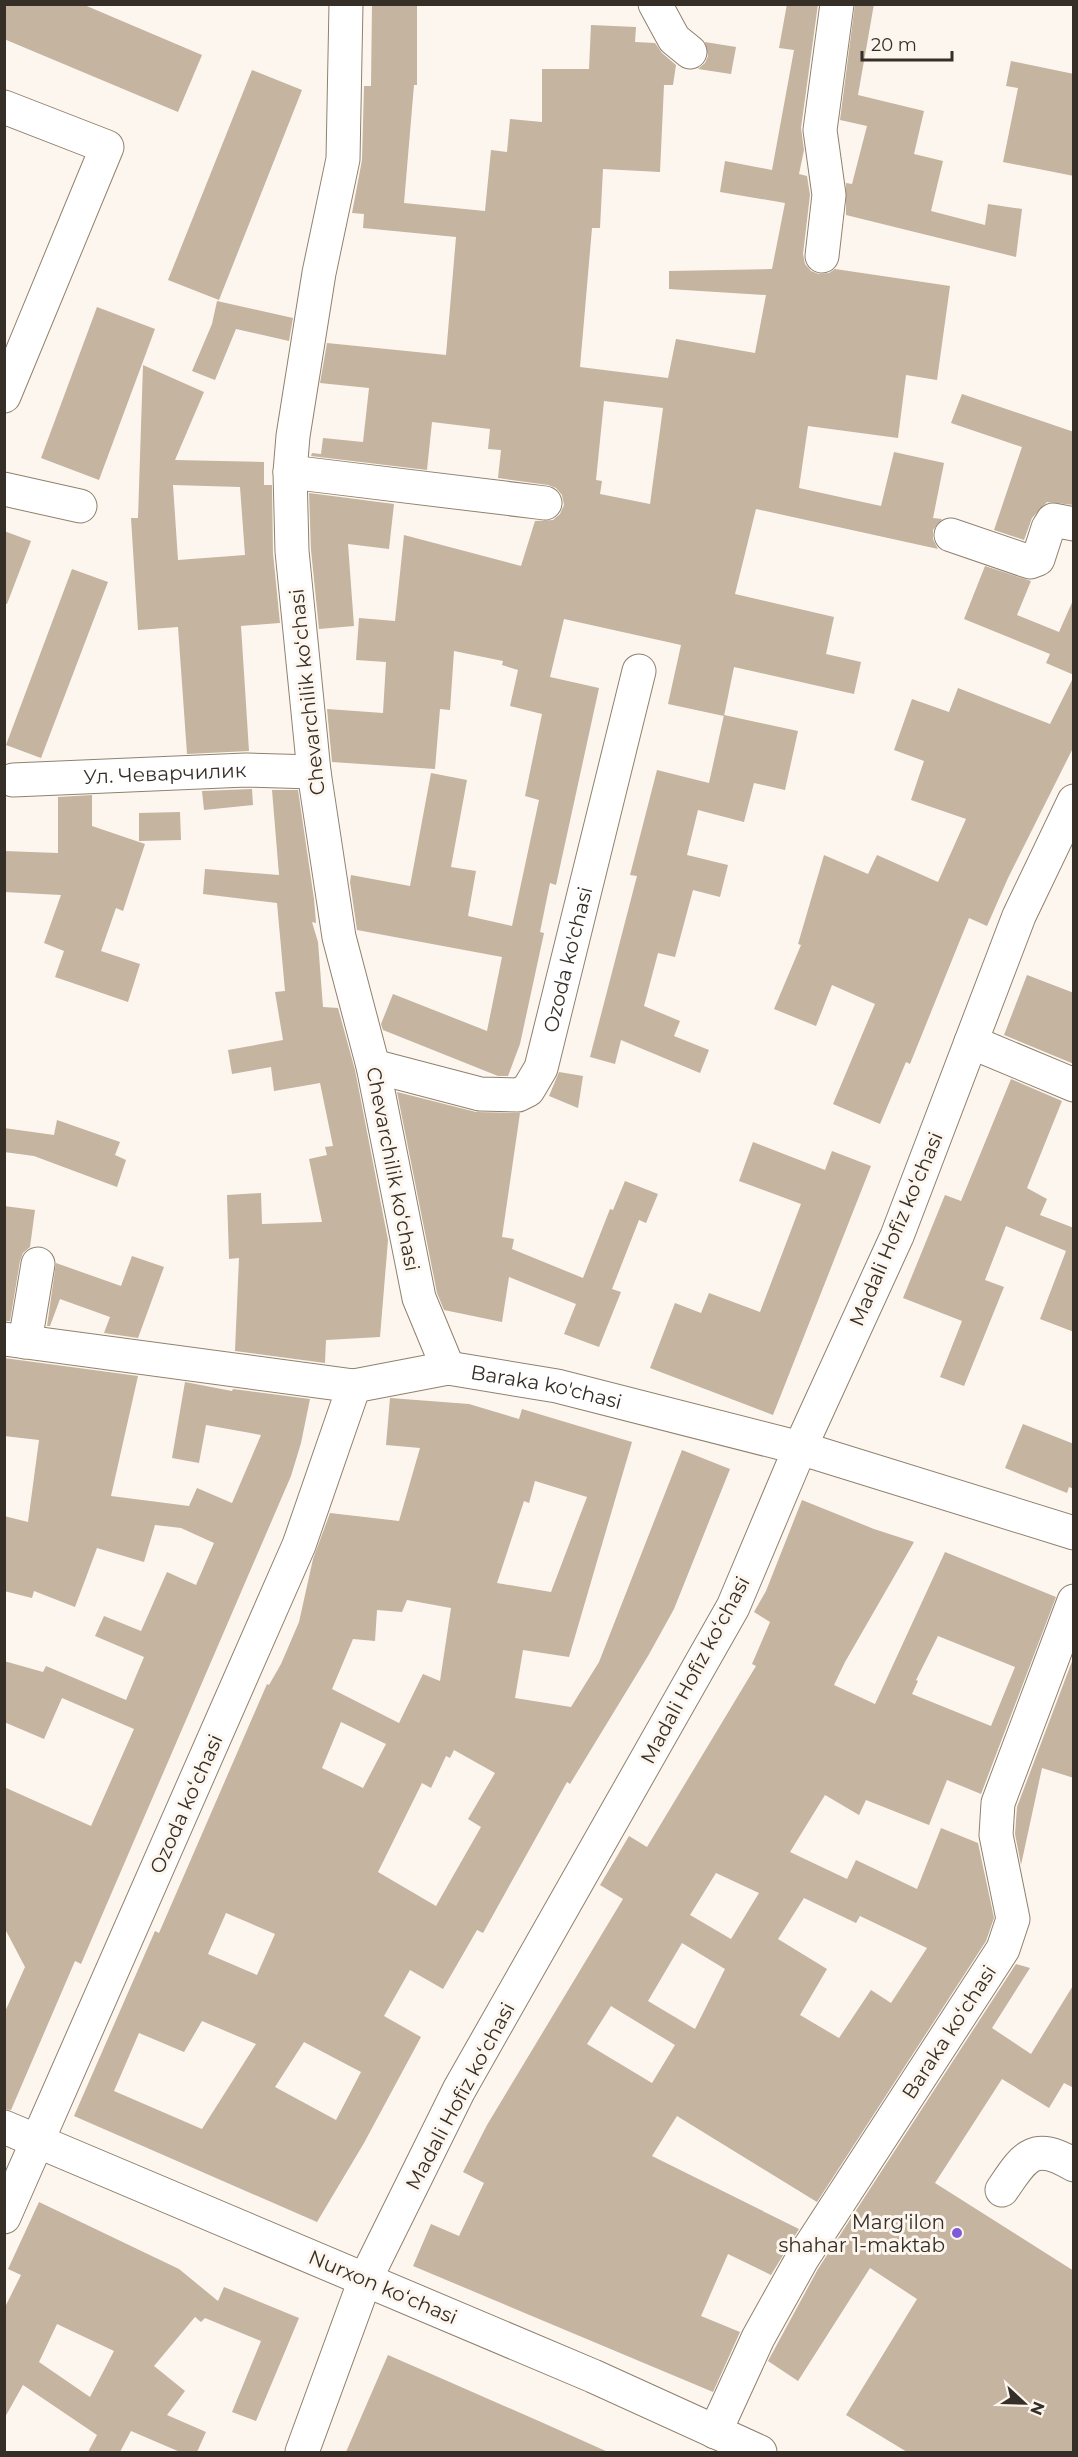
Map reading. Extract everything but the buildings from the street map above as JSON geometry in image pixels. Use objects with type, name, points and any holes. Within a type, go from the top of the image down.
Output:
[{"type":"street","name":"Chevarchilik koʻchasi","points":[[346,4],[344,159],[319,273],[293,436],[290,472],[292,551],[314,772],[339,938],[373,1066],[419,1298],[448,1368]]},
{"type":"street","points":[[655,4],[674,39],[690,52]]},
{"type":"street","points":[[822,256],[829,195],[820,130],[837,4]]},
{"type":"street","points":[[4,107],[107,147],[4,396]]},
{"type":"street","points":[[290,472],[545,503]]},
{"type":"street","points":[[4,489],[80,506]]},
{"type":"street","points":[[951,535],[1030,562],[1038,559],[1053,520],[1074,524]]},
{"type":"street","name":"Ozoda ko'chasi","points":[[373,1066],[480,1094],[518,1095],[528,1090],[541,1068],[639,670]]},
{"type":"street","name":"Ул. Чеварчилик","points":[[14,780],[246,770],[314,772]]},
{"type":"street","name":"Madali Hofiz koʻchasi","points":[[302,2452],[365,2280],[459,2090],[733,1607],[800,1448],[897,1236],[1019,916],[1074,801]]},
{"type":"street","points":[[971,1041],[1074,1085]]},
{"type":"street","points":[[15,1341],[38,1264]]},
{"type":"street","name":"Baraka ko'chasi","points":[[15,1341],[354,1386],[448,1368],[557,1386],[800,1448],[1074,1533]]},
{"type":"street","name":"Ozoda koʻchasi","points":[[4,2217],[298,1545],[354,1386]]},
{"type":"street","name":"Baraka koʻchasi","points":[[715,2432],[758,2338],[802,2259],[1003,1948],[1013,1919],[996,1835],[998,1803],[1074,1601]]},
{"type":"street","name":"Nurxon koʻchasi","points":[[4,2127],[593,2376],[760,2452]]},
{"type":"street","points":[[1002,2190],[1020,2164],[1033,2155],[1052,2153],[1074,2165]]},
{"type":"place","name":"Marg'ilon shahar 1-maktab","points":[[957,2233]]}]
